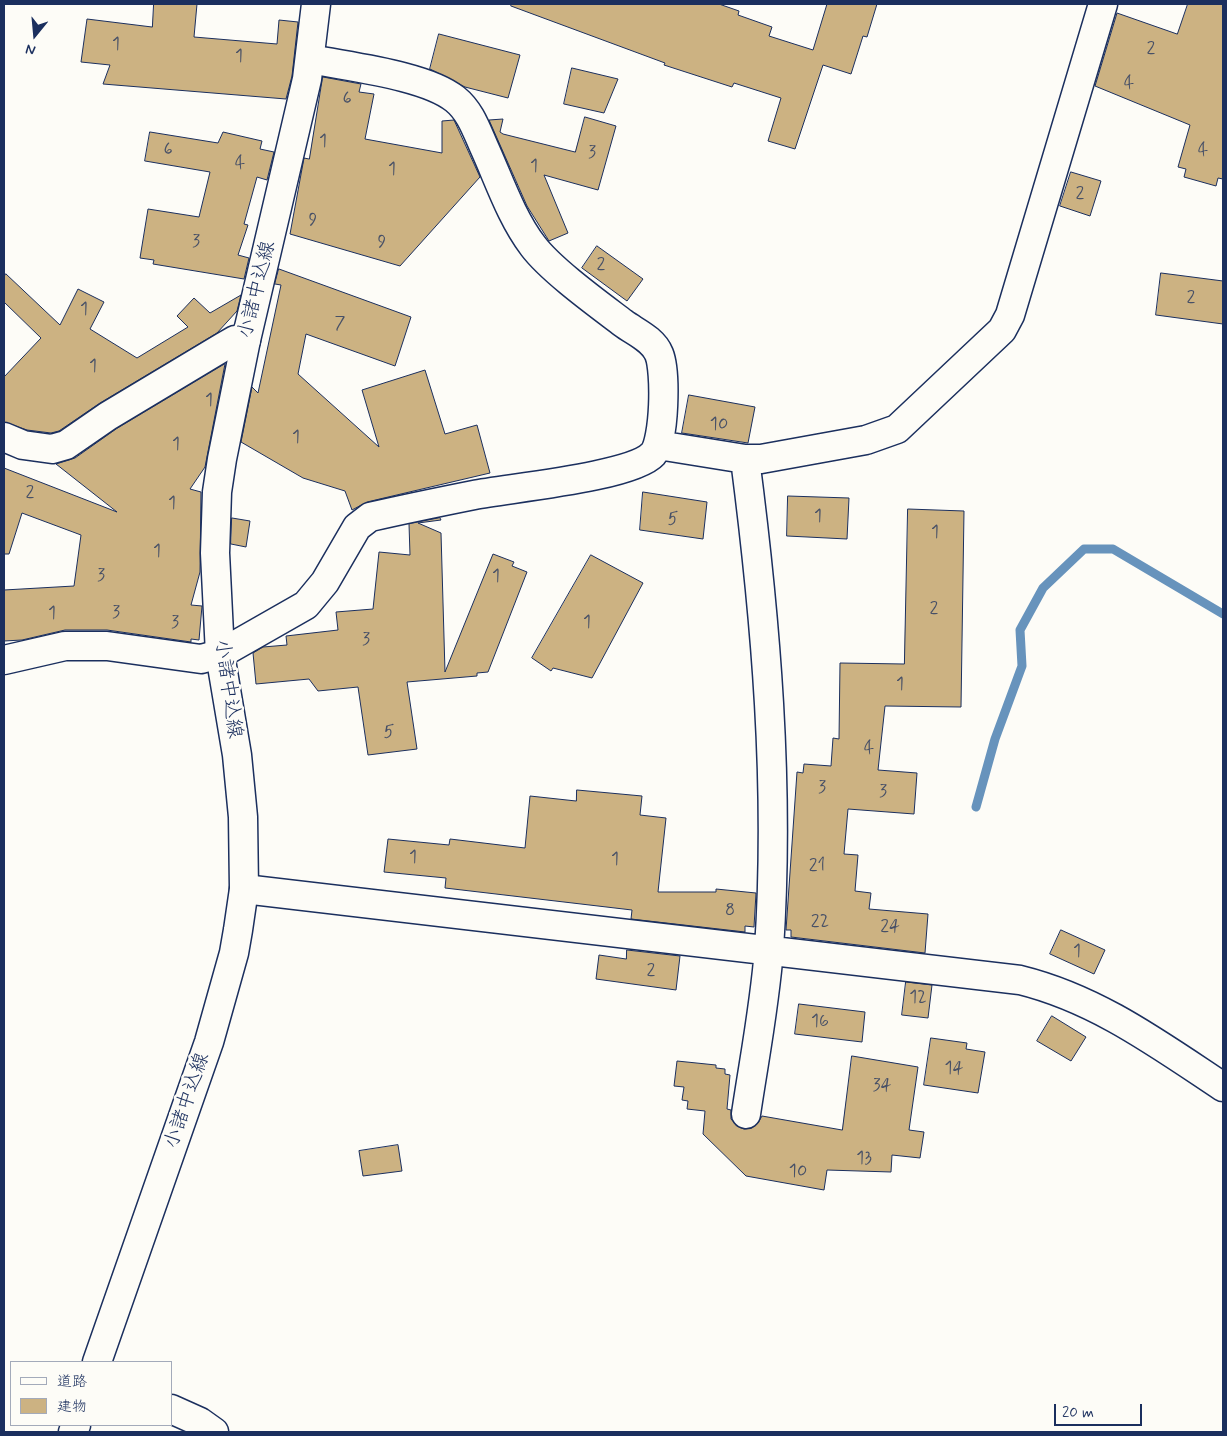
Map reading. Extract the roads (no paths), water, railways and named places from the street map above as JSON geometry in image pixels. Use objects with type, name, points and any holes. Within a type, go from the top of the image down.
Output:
[{"type":"street","name":"小諸中込線","points":[[98,1361],[209,1042],[234,953],[244,889],[243,816],[237,755],[220,654],[215,553],[218,492],[222,460],[246,340],[283,189],[311,59],[316,4]]},
{"type":"street","points":[[658,445],[745,459],[761,459],[866,440],[897,429],[1002,330],[1010,314],[1103,4]]},
{"type":"street","points":[[4,660],[65,646],[107,646],[201,659],[220,654],[306,605],[325,582],[357,527],[370,516],[476,495],[581,478],[635,464],[648,458],[658,445],[662,426],[662,368],[659,354],[651,342],[550,264],[533,247],[518,224],[469,113],[454,98],[436,88],[411,80],[311,59]]},
{"type":"street","points":[[4,437],[23,445],[52,449],[66,445],[108,416],[235,340],[246,340]]},
{"type":"street","points":[[745,459],[755,537],[770,706],[773,812],[769,950],[746,1114]]},
{"type":"street","points":[[244,889],[1020,980],[1043,986],[1115,1017],[1223,1087]]},
{"type":"street","points":[[172,1409],[200,1422],[214,1432]]},
{"type":"waterway","points":[[976,807],[995,739],[1022,666],[1020,630],[1043,588],[1084,549],[1113,549],[1223,614]]}]
